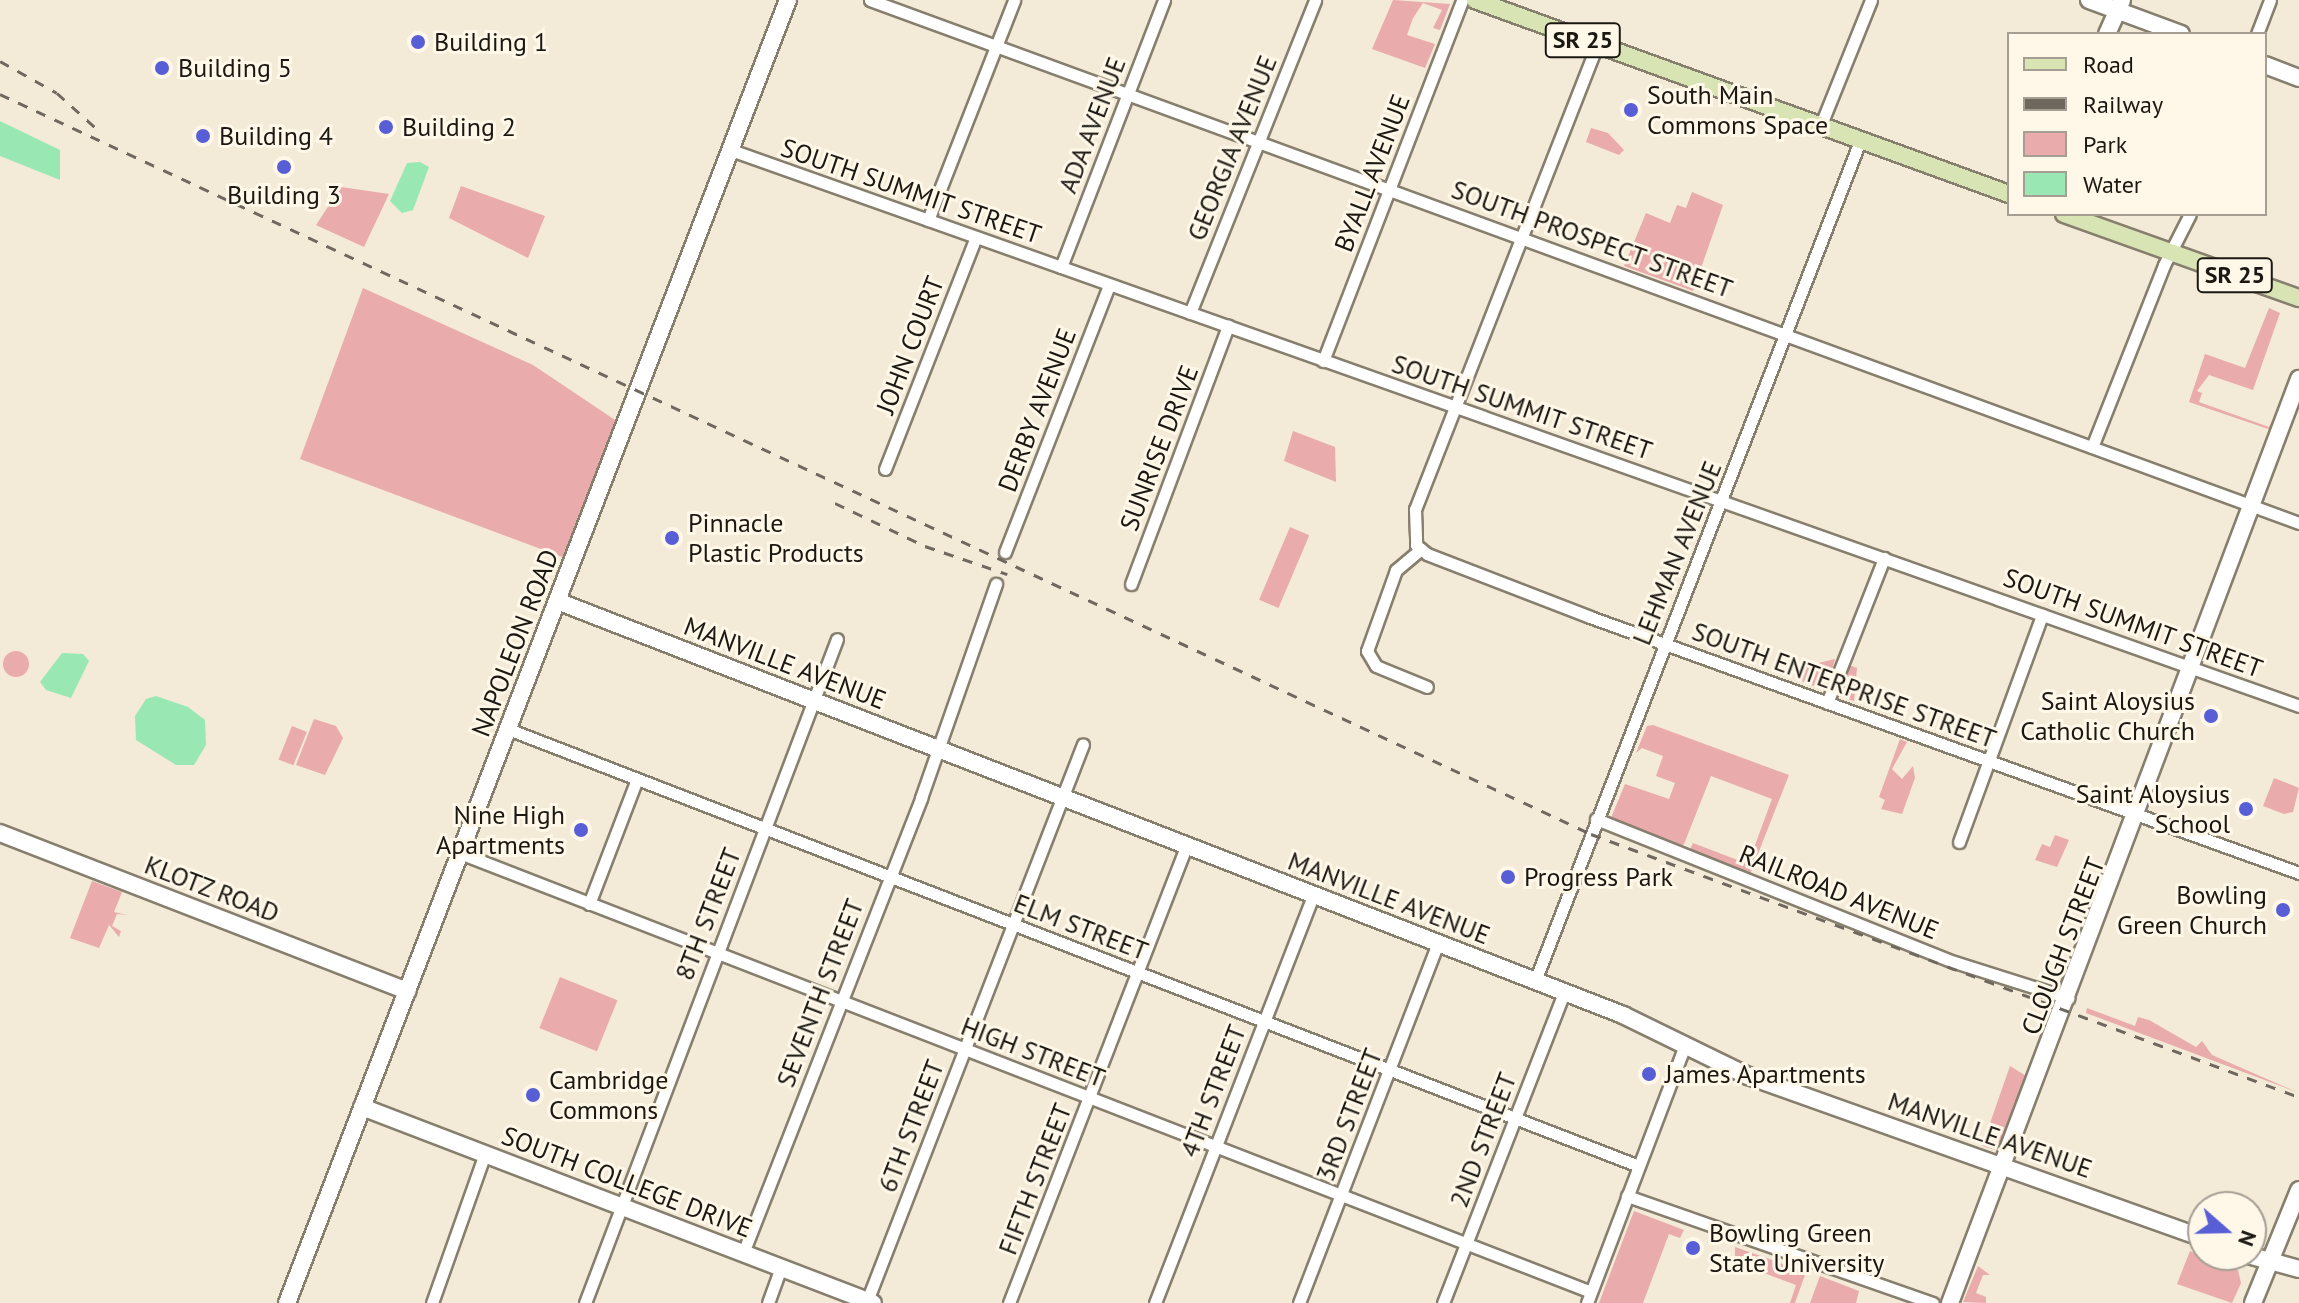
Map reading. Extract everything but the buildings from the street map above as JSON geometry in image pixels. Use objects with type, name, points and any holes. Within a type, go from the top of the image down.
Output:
[{"type":"main road","name":"SR 25","points":[[1475,0],[2007,193]]},
{"type":"main road","name":"SR 25","points":[[2069,216],[2299,298]]},
{"type":"street","name":"NAPOLEON ROAD","points":[[287,1303],[788,0]]},
{"type":"street","name":"SOUTH PROSPECT STREET","points":[[870,0],[1522,236],[2299,523]]},
{"type":"street","points":[[928,220],[1014,0]]},
{"type":"street","name":"ADA AVENUE","points":[[1061,267],[1164,0]]},
{"type":"street","name":"GEORGIA AVENUE","points":[[1190,313],[1315,0]]},
{"type":"street","name":"BYALL AVENUE","points":[[1323,361],[1462,0]]},
{"type":"street","points":[[1820,127],[1871,0]]},
{"type":"street","points":[[2089,0],[2119,5],[2177,32]]},
{"type":"street","points":[[2258,32],[2270,0]]},
{"type":"street","points":[[2108,32],[2119,5]]},
{"type":"street","points":[[1427,687],[1376,666],[1367,651],[1396,570],[1421,549],[1413,533],[1415,509],[1597,45]]},
{"type":"street","points":[[2267,66],[2299,78]]},
{"type":"street","name":"LEHMAN AVENUE","points":[[1535,981],[1860,141]]},
{"type":"street","name":"SOUTH SUMMIT STREET","points":[[731,150],[2299,706]]},
{"type":"street","points":[[2092,447],[2189,216]]},
{"type":"street","name":"JOHN COURT","points":[[885,469],[976,237]]},
{"type":"street","name":"DERBY AVENUE","points":[[1005,552],[1109,285]]},
{"type":"street","name":"SUNRISE DRIVE","points":[[1131,584],[1228,326]]},
{"type":"street","name":"CLOUGH STREET","points":[[1950,1303],[2138,815],[2299,379]]},
{"type":"street","name":"SOUTH ENTERPRISE STREET","points":[[1421,549],[1665,644],[2299,873]]},
{"type":"street","points":[[1827,703],[1884,558]]},
{"type":"street","points":[[939,749],[996,584]]},
{"type":"street","name":"MANVILLE AVENUE","points":[[557,601],[1564,992],[1748,1076],[2187,1232]]},
{"type":"street","points":[[1959,842],[2042,615]]},
{"type":"street","name":"8TH STREET","points":[[585,1303],[837,639]]},
{"type":"street","name":"ELM STREET","points":[[508,729],[1639,1166]]},
{"type":"street","name":"6TH STREET","points":[[870,1302],[1083,744]]},
{"type":"street","name":"SEVENTH STREET","points":[[743,1253],[939,749]]},
{"type":"street","points":[[589,904],[637,779]]},
{"type":"street","name":"RAILROAD AVENUE","points":[[1596,819],[1954,962],[2068,998]]},
{"type":"street","name":"KLOTZ ROAD","points":[[0,833],[407,991]]},
{"type":"street","name":"FIFTH STREET","points":[[1009,1303],[1186,846]]},
{"type":"street","name":"HIGH STREET","points":[[460,853],[1466,1244],[1589,1298]]},
{"type":"street","name":"4TH STREET","points":[[1155,1303],[1313,895]]},
{"type":"street","name":"3RD STREET","points":[[1299,1303],[1438,943]]},
{"type":"street","name":"2ND STREET","points":[[1443,1303],[1564,992]]},
{"type":"street","points":[[1589,1298],[1684,1047]]},
{"type":"street","name":"SOUTH COLLEGE DRIVE","points":[[362,1107],[870,1302]]},
{"type":"street","points":[[432,1303],[485,1153]]},
{"type":"street","points":[[2253,1303],[2299,1190]]},
{"type":"street","points":[[1627,1196],[1933,1303]]},
{"type":"street","points":[[2267,1260],[2299,1269]]},
{"type":"street","points":[[768,1303],[781,1268]]},
{"type":"green space","points":[[1393,0],[1450,4],[1440,30],[1433,28],[1442,10],[1423,3],[1413,18],[1407,35],[1435,44],[1425,68],[1372,49]]},
{"type":"green space","points":[[1591,128],[1608,133],[1624,150],[1619,155],[1586,142]]},
{"type":"green space","points":[[461,186],[545,216],[528,258],[449,218]]},
{"type":"green space","points":[[341,187],[389,194],[364,247],[316,225]]},
{"type":"green space","points":[[1692,192],[1723,205],[1693,291],[1624,266],[1646,213],[1670,223],[1677,205],[1686,208]]},
{"type":"green space","points":[[363,288],[533,365],[624,426],[573,561],[300,459]]},
{"type":"green space","points":[[2269,308],[2280,313],[2253,390],[2209,375],[2197,391],[2202,393],[2199,402],[2269,427],[2272,421],[2271,430],[2189,402],[2205,354],[2245,368]]},
{"type":"green space","points":[[1293,431],[1335,447],[1336,482],[1284,461]]},
{"type":"green space","points":[[1290,527],[1309,535],[1278,608],[1259,600]]},
{"type":"green space","points":[[16,651],[25,655],[29,664],[25,673],[16,677],[7,673],[3,664],[7,655]]},
{"type":"green space","points":[[1835,659],[1826,691],[1801,681],[1806,666]]},
{"type":"green space","points":[[1846,664],[1857,668],[1854,701],[1836,695]]},
{"type":"green space","points":[[314,719],[336,726],[343,738],[325,775],[296,765]]},
{"type":"green space","points":[[1653,725],[1789,775],[1750,874],[1690,850],[1693,843],[1748,864],[1772,799],[1711,776],[1684,844],[1678,847],[1611,818],[1625,784],[1669,799],[1675,783],[1656,776],[1663,756],[1642,748],[1636,753],[1647,726]]},
{"type":"green space","points":[[292,726],[307,732],[293,765],[279,759]]},
{"type":"green space","points":[[1900,739],[1907,742],[1892,769],[1902,779],[1913,766],[1915,778],[1902,814],[1881,809],[1885,800],[1879,797]]},
{"type":"green space","points":[[2274,778],[2299,788],[2293,812],[2284,814],[2263,806]]},
{"type":"green space","points":[[2055,835],[2069,840],[2057,867],[2035,860],[2042,844],[2050,847]]},
{"type":"green space","points":[[92,881],[122,892],[114,912],[127,915],[117,914],[112,926],[121,931],[119,937],[109,925],[99,948],[70,938]]},
{"type":"green space","points":[[560,977],[617,1000],[597,1051],[539,1028]]},
{"type":"green space","points":[[2087,1008],[2135,1026],[2138,1017],[2149,1020],[2196,1047],[2202,1041],[2212,1055],[2299,1093],[2086,1013]]},
{"type":"green space","points":[[2010,1066],[2031,1079],[1999,1151],[1982,1146]]},
{"type":"green space","points":[[1634,1211],[1684,1230],[1680,1238],[1669,1234],[1643,1303],[1599,1303]]},
{"type":"green space","points":[[1735,1247],[1806,1272],[1795,1303],[1790,1303],[1796,1285],[1756,1270],[1758,1265],[1735,1257]]},
{"type":"green space","points":[[2187,1259],[2187,1271],[2238,1271],[2241,1283],[2232,1303],[2177,1284]]},
{"type":"green space","points":[[1978,1266],[1990,1275],[1983,1275],[1976,1293],[1986,1297],[1986,1303],[1963,1302]]},
{"type":"green space","points":[[1820,1276],[1859,1291],[1856,1303],[1810,1303]]},
{"type":"water","points":[[0,121],[60,150],[60,180],[0,156]]},
{"type":"water","points":[[420,162],[429,167],[413,210],[402,213],[390,201],[407,163]]},
{"type":"water","points":[[62,653],[83,654],[89,661],[71,698],[46,690],[40,682]]},
{"type":"water","points":[[156,696],[188,707],[205,720],[206,745],[194,765],[176,765],[136,740],[135,716],[146,699]]},
{"type":"railway","points":[[0,61],[57,93],[97,129]]},
{"type":"railway","points":[[0,94],[1591,834],[2299,1097]]},
{"type":"railway","points":[[835,503],[925,546],[1007,574]]},
{"type":"place","name":"Building 1","points":[[418,42]]},
{"type":"place","name":"Building 5","points":[[162,68]]},
{"type":"place","name":"South Main Commons Space","points":[[1631,110]]},
{"type":"place","name":"Building 2","points":[[386,127]]},
{"type":"place","name":"Building 4","points":[[203,136]]},
{"type":"place","name":"Building 3","points":[[284,167]]},
{"type":"place","name":"Pinnacle Plastic Products","points":[[672,538]]},
{"type":"place","name":"Saint Aloysius Catholic Church","points":[[2211,716]]},
{"type":"place","name":"Saint Aloysius School","points":[[2246,809]]},
{"type":"place","name":"Nine High Apartments","points":[[581,830]]},
{"type":"place","name":"Progress Park","points":[[1508,877]]},
{"type":"place","name":"Bowling Green Church","points":[[2283,910]]},
{"type":"place","name":"James Apartments","points":[[1649,1074]]},
{"type":"place","name":"Cambridge Commons","points":[[533,1095]]},
{"type":"place","name":"Bowling Green State University","points":[[1693,1248]]}]
